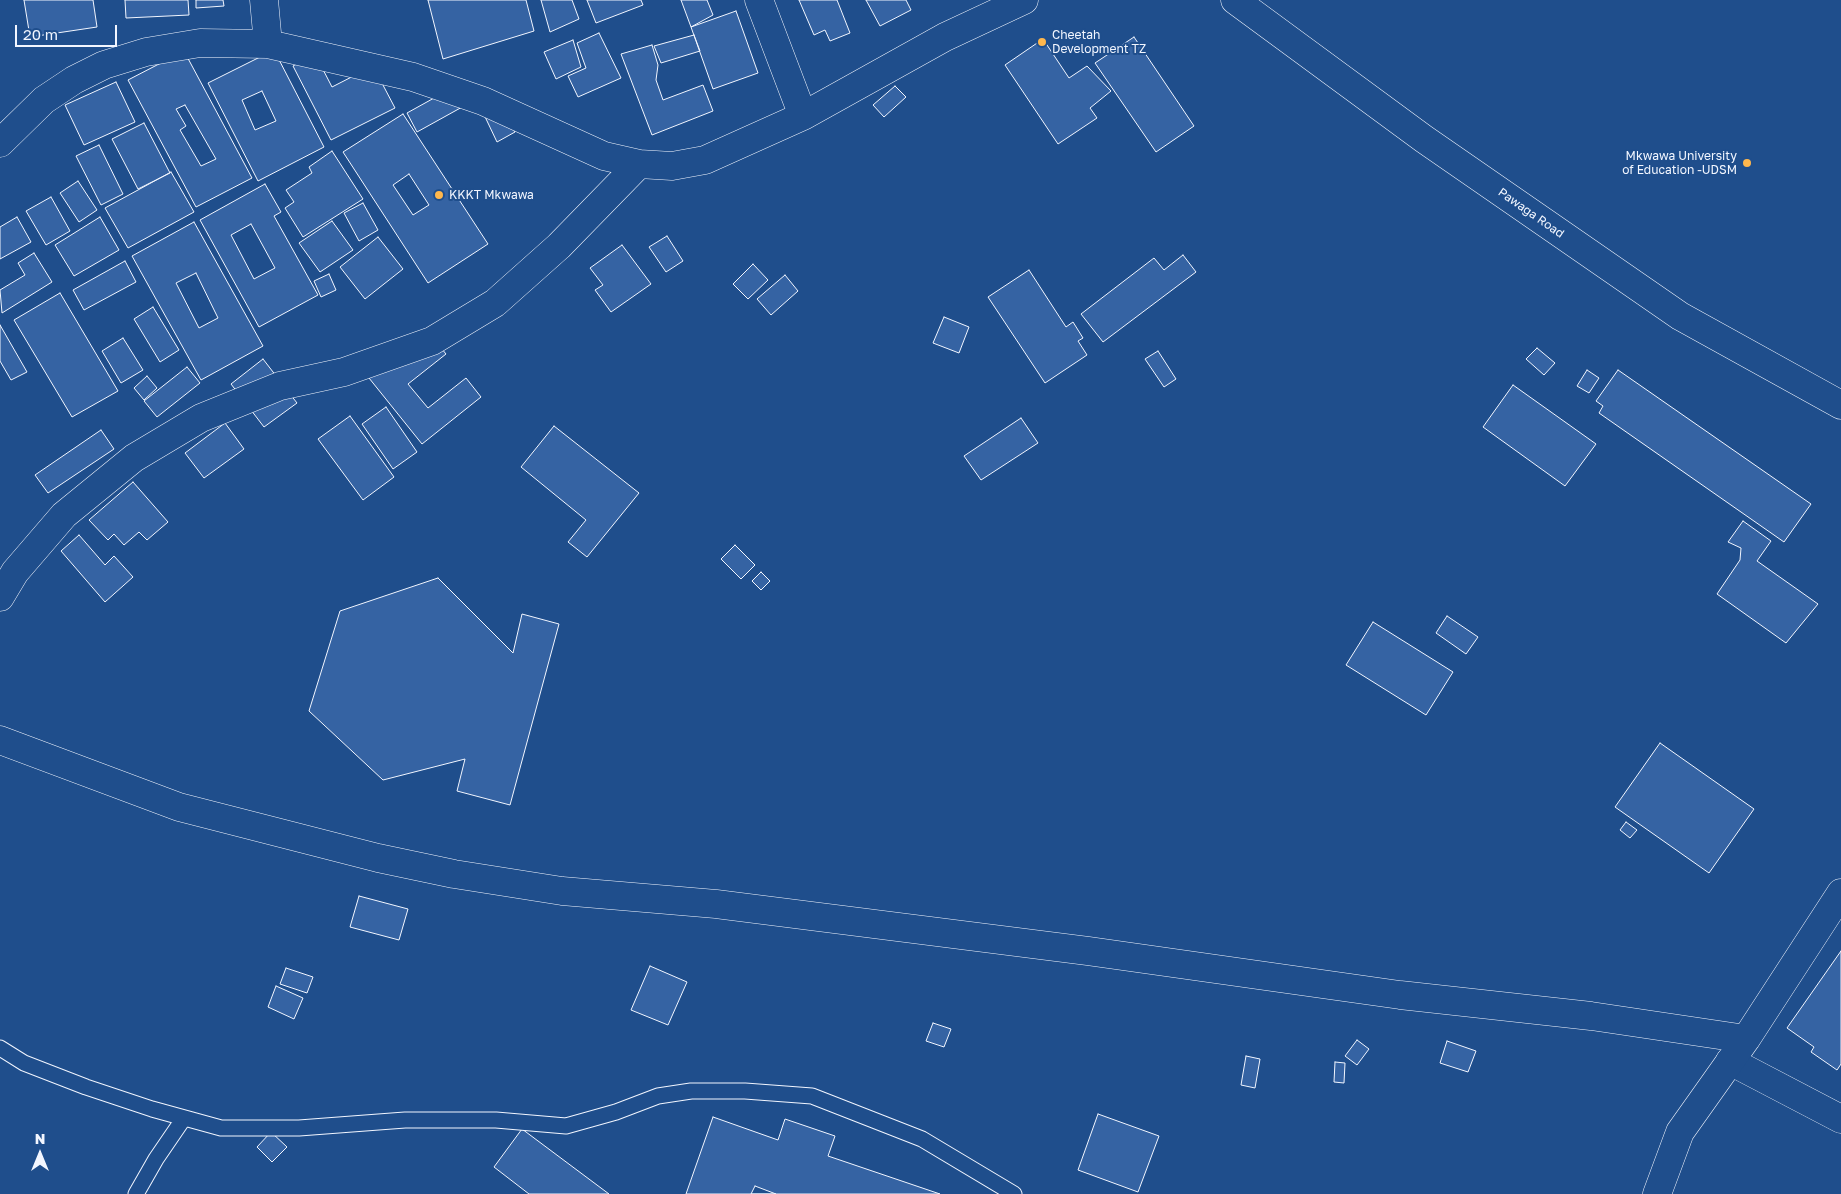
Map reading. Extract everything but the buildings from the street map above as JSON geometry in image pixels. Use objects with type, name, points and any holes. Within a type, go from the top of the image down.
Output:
[{"type":"street","points":[[264,0],[268,44]]},
{"type":"street","points":[[759,0],[804,116]]},
{"type":"street","points":[[0,143],[44,100],[74,80],[104,65],[146,52],[200,43],[268,44],[414,77],[483,101],[604,156],[639,164],[672,166],[705,160],[804,116],[945,37],[1024,0]]},
{"type":"street","name":"Pawaga Road","points":[[1235,0],[1424,139],[1680,316],[1841,405]]},
{"type":"street","points":[[0,597],[15,572],[64,515],[134,458],[201,418],[280,386],[344,372],[432,341],[495,303],[558,246],[639,164]]},
{"type":"street","points":[[0,740],[179,807],[378,858],[454,874],[562,891],[716,904],[918,932],[1088,951],[1400,995],[1591,1016],[1746,1039]]},
{"type":"street","points":[[1657,1194],[1680,1132],[1746,1039],[1841,893]]},
{"type":"street","points":[[1730,1061],[1841,1119]]},
{"type":"lane","points":[[0,1048],[24,1063],[41,1070],[152,1109],[221,1128],[299,1128],[405,1120],[496,1120],[566,1126],[616,1112],[658,1096],[691,1091],[745,1091],[812,1096],[922,1138],[1014,1194]]},
{"type":"lane","points":[[136,1194],[156,1159],[184,1118]]},
{"type":"place","name":"Cheetah Development TZ","points":[[1042,42]]},
{"type":"place","name":"Mkwawa University of Education -UDSM","points":[[1747,163]]},
{"type":"place","name":"KKKT Mkwawa","points":[[439,195]]}]
